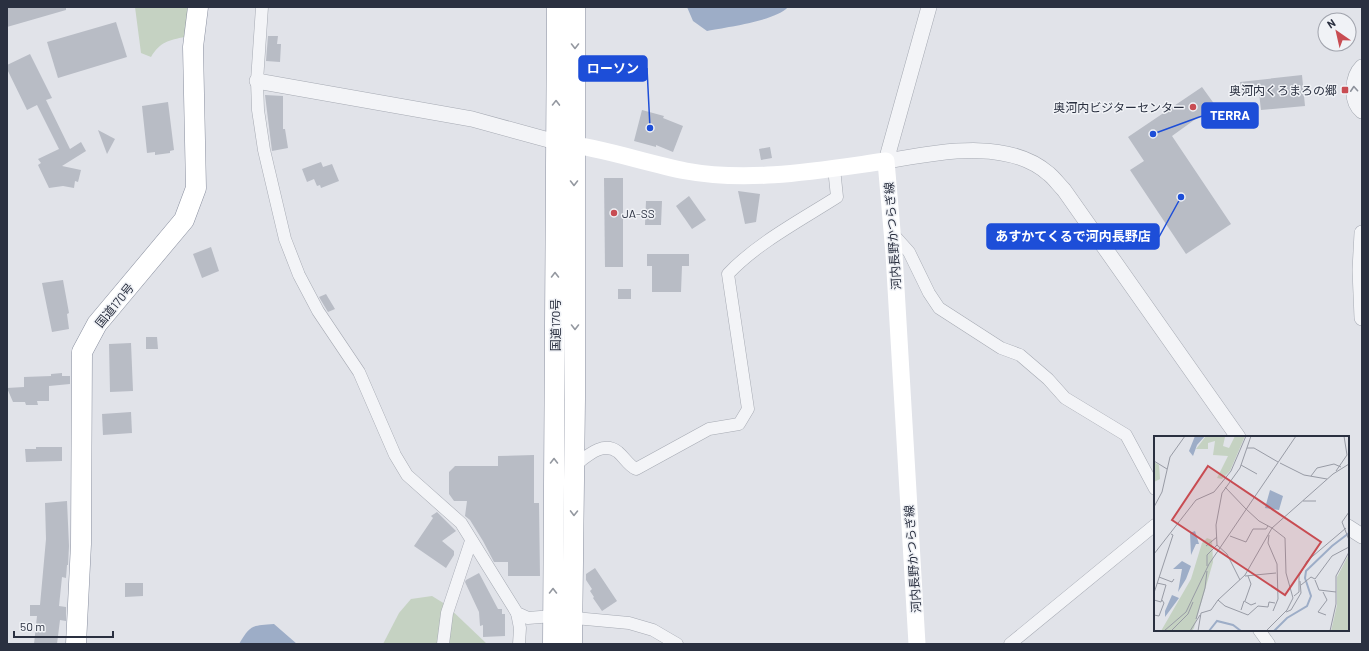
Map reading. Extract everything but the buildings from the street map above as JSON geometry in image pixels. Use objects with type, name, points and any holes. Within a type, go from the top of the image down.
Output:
[{"type":"highway","name":"国道170号","points":[[76,644],[81,544],[82,352],[96,324],[184,220],[196,188],[193,47],[198,7]]},
{"type":"highway","name":"国道170号","points":[[557,7],[565,143],[574,466],[572,644]]},
{"type":"highway","name":"国道170号","points":[[553,644],[565,143],[575,7]]},
{"type":"main road","points":[[565,143],[688,171],[733,175],[780,174],[886,161]]},
{"type":"main road","name":"河内長野かつらぎ線","points":[[886,161],[892,233],[917,644]]},
{"type":"street","points":[[262,7],[257,81],[258,110],[264,150],[285,239],[300,275],[318,311],[359,372],[395,455],[407,475],[461,523],[517,613],[520,628],[519,644]]},
{"type":"street","points":[[929,7],[886,161],[950,151],[1003,153],[1020,157],[1049,174],[1072,202],[1237,436]]},
{"type":"street","points":[[1362,67],[1354,80],[1356,103],[1362,111]]},
{"type":"street","points":[[257,81],[472,120],[565,143]]},
{"type":"street","points":[[574,466],[598,449],[609,448],[618,452],[630,466],[636,469],[709,429],[739,424],[748,409],[728,274],[739,262],[753,252],[837,197],[834,168]]},
{"type":"street","points":[[892,233],[909,252],[929,293],[939,308],[1001,348],[1020,355],[1048,378],[1065,398],[1126,435],[1154,487]]},
{"type":"street","points":[[1362,233],[1360,270],[1362,318]]},
{"type":"street","points":[[1010,644],[1154,526]]},
{"type":"street","points":[[1349,528],[1362,536]]},
{"type":"street","points":[[443,644],[447,614],[471,541]]},
{"type":"street","points":[[517,613],[528,618],[553,616],[573,619],[629,622],[653,630],[677,644]]},
{"type":"street","points":[[1260,631],[1269,644]]},
{"type":"green space","points":[[135,7],[191,7],[185,37],[165,42],[154,52],[151,57],[141,53]]},
{"type":"green space","points":[[432,596],[445,604],[487,644],[383,644],[399,613],[411,599]]},
{"type":"water","points":[[687,7],[788,7],[782,12],[762,20],[707,31],[693,21]]},
{"type":"water","points":[[274,624],[297,644],[239,644],[246,633],[253,627]]},
{"type":"place","name":"奥河内くろまろの郷","points":[[1345,90]]},
{"type":"place","name":"奥河内ビジターセンター","points":[[1193,107]]},
{"type":"place","name":"ローソン","points":[[650,128]]},
{"type":"place","name":"TERRA","points":[[1153,134]]},
{"type":"place","name":"あすかてくるで河内長野店","points":[[1181,197]]},
{"type":"place","name":"JA-SS","points":[[614,213]]}]
